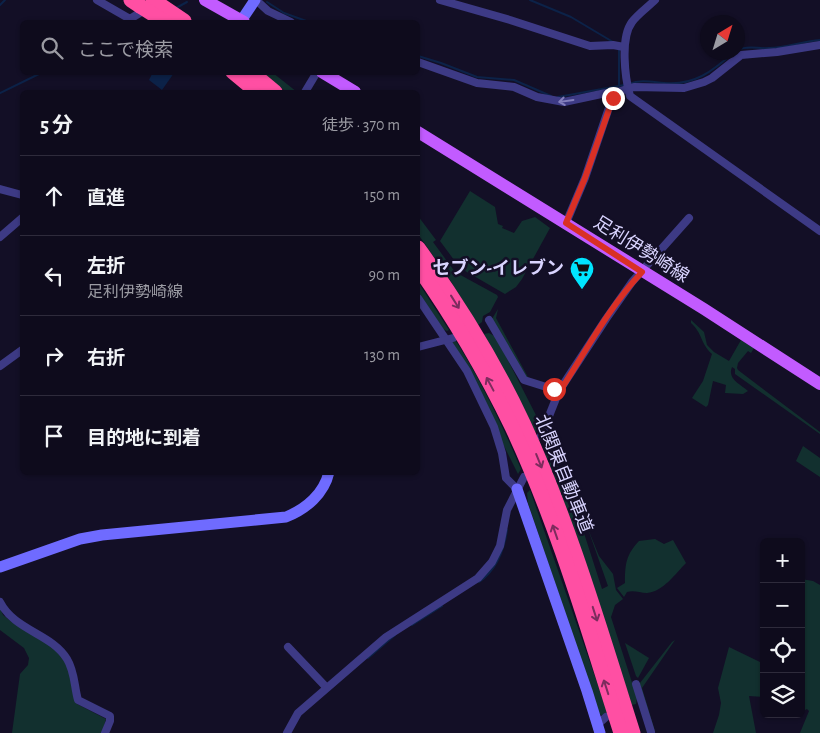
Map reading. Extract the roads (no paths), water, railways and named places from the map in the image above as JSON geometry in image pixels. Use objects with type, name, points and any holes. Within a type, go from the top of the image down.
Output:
[{"type":"highway","points":[[141,2],[181,20]]},
{"type":"highway","points":[[141,2],[163,20]]},
{"type":"highway","points":[[237,75],[255,90]]},
{"type":"highway","points":[[254,75],[272,90]]},
{"type":"highway","name":"北関東自動車道","points":[[420,251],[486,352],[534,448],[579,565],[633,733]]},
{"type":"highway","name":"北関東自動車道","points":[[420,270],[476,357],[508,419],[527,462],[556,536],[621,733]]},
{"type":"main road","points":[[205,0],[240,20]]},
{"type":"main road","points":[[326,75],[348,90]]},
{"type":"main road","name":"足利伊勢崎線","points":[[420,133],[704,309],[820,384]]},
{"type":"street","points":[[96,0],[130,20],[142,10],[162,0]]},
{"type":"street","points":[[244,20],[256,0],[268,11],[287,20]]},
{"type":"street","points":[[440,0],[590,46],[613,45],[624,47]]},
{"type":"street","points":[[655,0],[632,22],[624,47],[630,96],[820,231]]},
{"type":"street","points":[[420,63],[443,69],[477,83],[514,87],[538,97],[557,102],[614,93],[639,86],[674,89],[689,87],[712,78],[741,55],[820,46]]},
{"type":"street","points":[[306,90],[315,75]]},
{"type":"street","points":[[566,223],[585,178],[614,93]]},
{"type":"street","points":[[0,189],[20,194]]},
{"type":"street","points":[[541,436],[560,391],[606,319],[632,282],[688,218]]},
{"type":"street","points":[[0,237],[20,220]]},
{"type":"street","points":[[420,301],[449,339],[483,403],[497,437],[506,478],[517,489],[601,725]]},
{"type":"street","points":[[489,325],[524,380],[560,391]]},
{"type":"street","points":[[420,346],[449,339]]},
{"type":"street","points":[[0,366],[20,351]]},
{"type":"street","points":[[0,567],[80,539],[95,536],[286,516],[303,509],[316,498],[328,475]]},
{"type":"street","points":[[287,733],[298,713],[386,637],[478,578],[485,571],[500,546],[507,510],[524,477]]},
{"type":"street","points":[[0,602],[10,617],[18,624],[60,648],[74,674],[78,700],[110,716],[105,733]]},
{"type":"street","points":[[288,647],[326,687]]},
{"type":"street","points":[[636,684],[639,708],[651,732]]},
{"type":"water","points":[[152,75],[173,75],[162,90],[149,80]]},
{"type":"waterway","points":[[0,5],[5,0]]},
{"type":"waterway","points":[[530,0],[571,17],[613,42]]},
{"type":"waterway","points":[[176,8],[187,2]]},
{"type":"waterway","points":[[267,2],[284,13],[303,20]]},
{"type":"waterway","points":[[745,48],[775,48],[820,40]]},
{"type":"waterway","points":[[619,48],[619,88]]},
{"type":"waterway","points":[[420,57],[477,77],[514,80],[551,96]]},
{"type":"waterway","points":[[629,84],[642,81],[675,83],[694,80],[711,71],[724,60]]},
{"type":"waterway","points":[[0,93],[37,75]]},
{"type":"waterway","points":[[558,97],[624,85]]},
{"type":"waterway","points":[[479,582],[495,566],[504,545],[507,530]]},
{"type":"waterway","points":[[412,625],[442,606]]},
{"type":"waterway","points":[[368,658],[395,635]]},
{"type":"place","name":"セブン-イレブン","points":[[582,290]]}]
